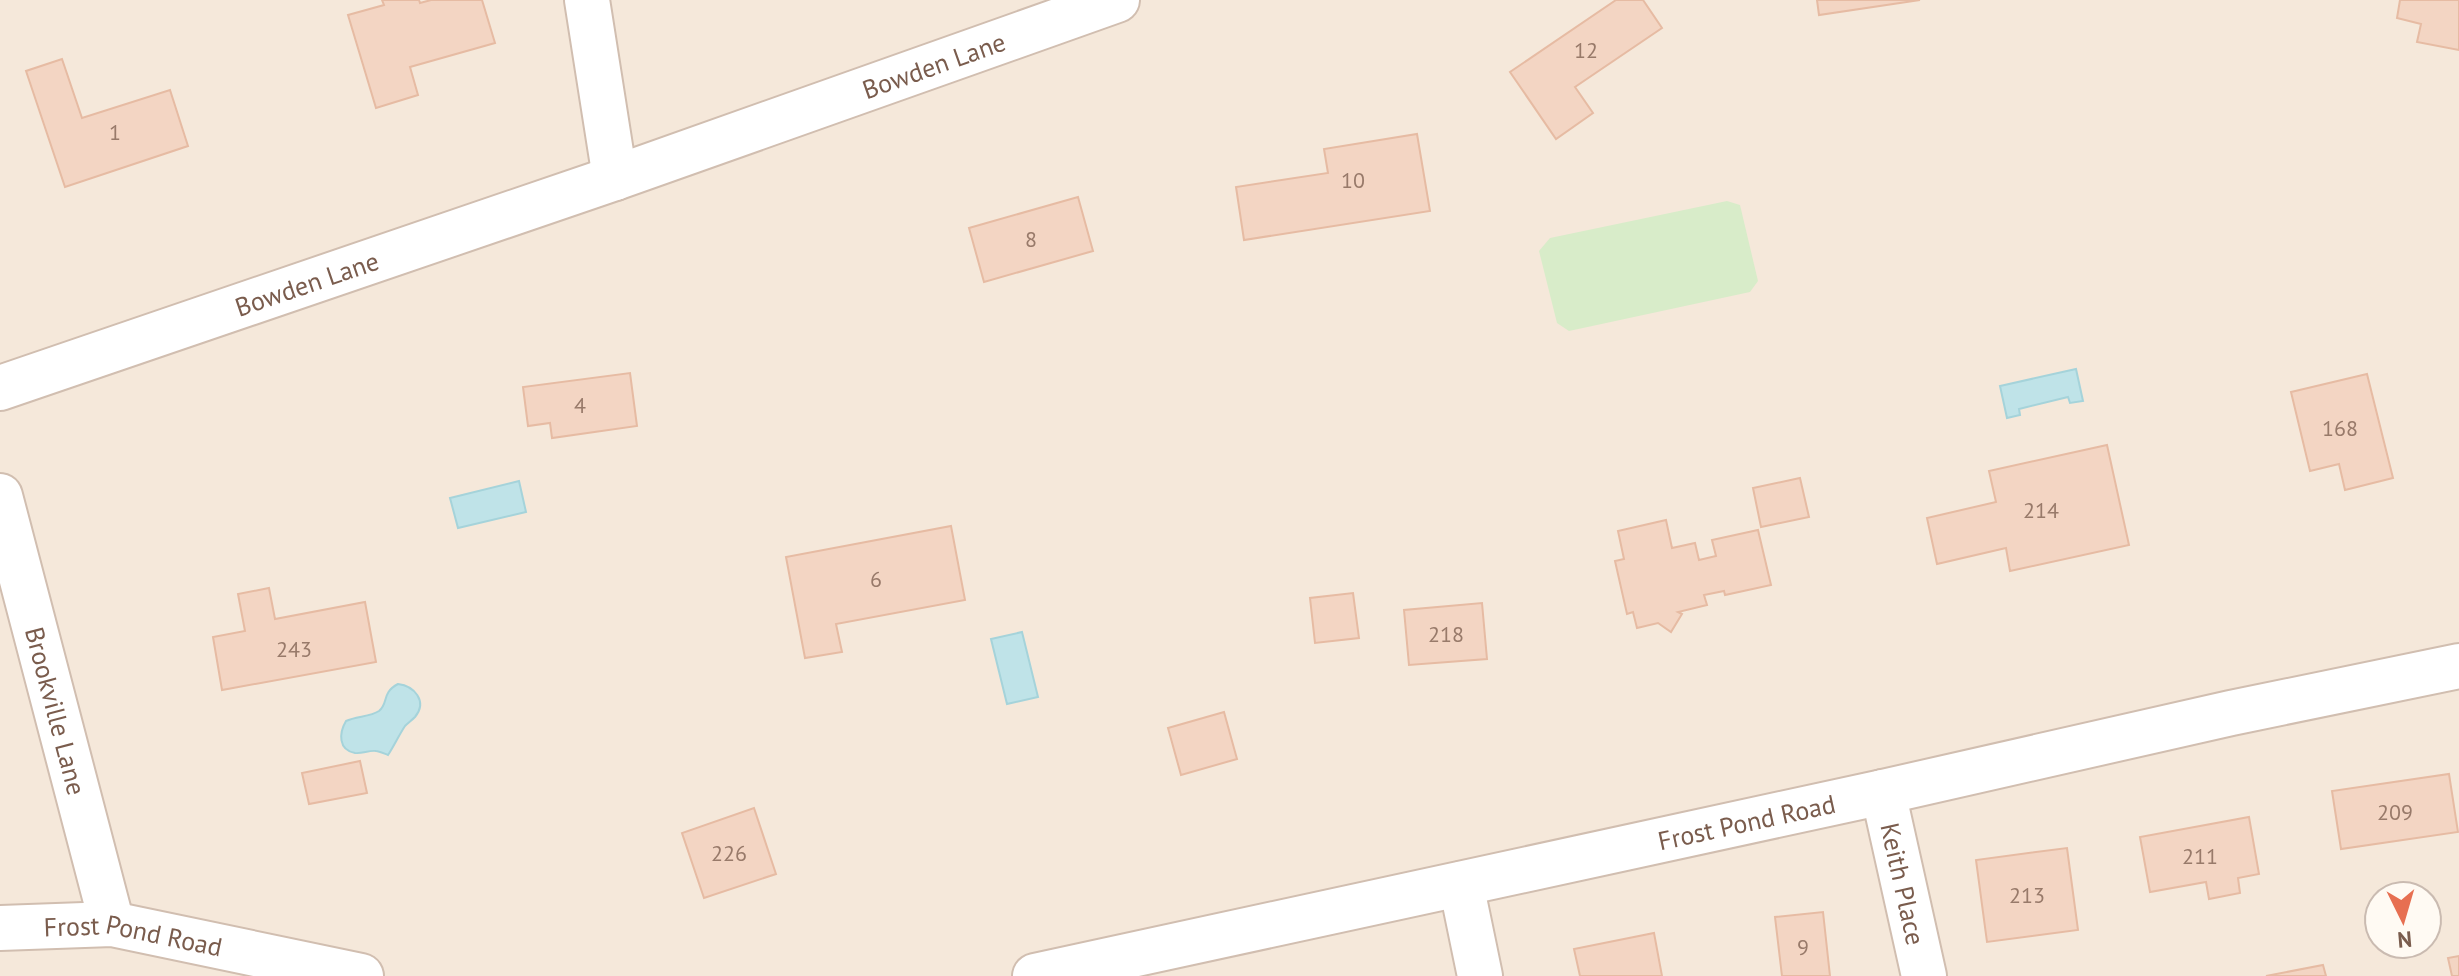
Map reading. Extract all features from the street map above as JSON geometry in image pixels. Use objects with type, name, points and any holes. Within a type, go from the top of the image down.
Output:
[{"type":"street","points":[[587,0],[615,178]]},
{"type":"street","name":"Bowden Lane","points":[[0,388],[615,178],[1117,0]]},
{"type":"street","name":"Brookville Lane","points":[[0,496],[112,924]]},
{"type":"street","name":"Frost Pond Road","points":[[1035,976],[1883,792],[2231,713],[2459,666]]},
{"type":"street","name":"Keith Place","points":[[1883,792],[1924,976]]},
{"type":"street","points":[[1461,884],[1480,976]]},
{"type":"street","name":"Frost Pond Road","points":[[0,928],[112,924],[361,976]]},
{"type":"shaded area","points":[[0,0],[2459,0],[2459,976],[0,976]]},
{"type":"green space","points":[[1727,201],[1740,205],[1758,281],[1750,292],[1569,331],[1557,323],[1539,251],[1550,238]]},
{"type":"water","points":[[2076,369],[2083,401],[2070,403],[2068,397],[2019,409],[2020,415],[2007,418],[2000,386]]},
{"type":"water","points":[[519,481],[526,512],[458,528],[450,498]]},
{"type":"water","points":[[1022,632],[1038,697],[1007,704],[991,639]]},
{"type":"water","points":[[398,684],[414,691],[420,705],[388,755],[379,751],[355,753],[345,748],[341,736],[346,721],[379,711],[389,691]]},
{"type":"building","points":[[382,0],[419,0],[420,3],[431,0],[482,0],[495,43],[410,67],[418,95],[376,108],[348,15],[384,5]]},
{"type":"building","points":[[1616,0],[1643,0],[1662,28],[1575,87],[1593,113],[1556,139],[1510,72]]},
{"type":"building","points":[[1817,0],[1920,0],[1819,15]]},
{"type":"building","points":[[2400,0],[2459,0],[2459,50],[2417,42],[2421,24],[2397,18]]},
{"type":"building","points":[[62,59],[82,118],[170,90],[188,146],[65,187],[26,71]]},
{"type":"building","points":[[1417,134],[1430,211],[1244,240],[1236,187],[1328,173],[1324,149]]},
{"type":"building","points":[[1078,197],[1093,251],[984,282],[969,228]]},
{"type":"building","points":[[630,373],[637,426],[552,438],[550,423],[528,426],[523,387]]},
{"type":"building","points":[[2367,374],[2393,478],[2345,490],[2339,464],[2310,471],[2291,392]]},
{"type":"building","points":[[2107,445],[2129,545],[2010,571],[2006,548],[1937,564],[1927,518],[1996,502],[1989,471]]},
{"type":"building","points":[[1800,478],[1809,517],[1761,527],[1753,488]]},
{"type":"building","points":[[1666,520],[1672,548],[1695,543],[1699,560],[1716,556],[1712,540],[1758,530],[1771,585],[1725,595],[1724,591],[1704,595],[1707,605],[1678,612],[1682,614],[1671,632],[1658,623],[1637,628],[1633,612],[1627,614],[1615,561],[1624,559],[1618,531]]},
{"type":"building","points":[[951,526],[965,600],[836,624],[842,652],[805,658],[786,557]]},
{"type":"building","points":[[269,588],[275,619],[365,602],[376,662],[222,690],[213,637],[245,631],[238,594]]},
{"type":"building","points":[[1353,593],[1359,638],[1315,643],[1310,598]]},
{"type":"building","points":[[1482,603],[1487,659],[1409,665],[1404,610]]},
{"type":"building","points":[[1224,712],[1237,759],[1181,775],[1168,728]]},
{"type":"building","points":[[360,761],[367,793],[309,804],[302,773]]},
{"type":"building","points":[[2449,774],[2458,832],[2341,849],[2332,791]]},
{"type":"building","points":[[754,808],[776,874],[704,898],[682,833]]},
{"type":"building","points":[[2249,817],[2259,874],[2238,878],[2240,893],[2209,899],[2206,882],[2150,892],[2140,837]]},
{"type":"building","points":[[2067,848],[2078,930],[1987,942],[1976,860]]},
{"type":"building","points":[[1823,912],[1830,976],[1782,976],[1775,917]]},
{"type":"building","points":[[1654,933],[1662,976],[1580,976],[1574,949]]},
{"type":"building","points":[[2459,956],[2459,976],[2452,976],[2448,958]]},
{"type":"building","points":[[2323,965],[2326,976],[2266,976]]}]
